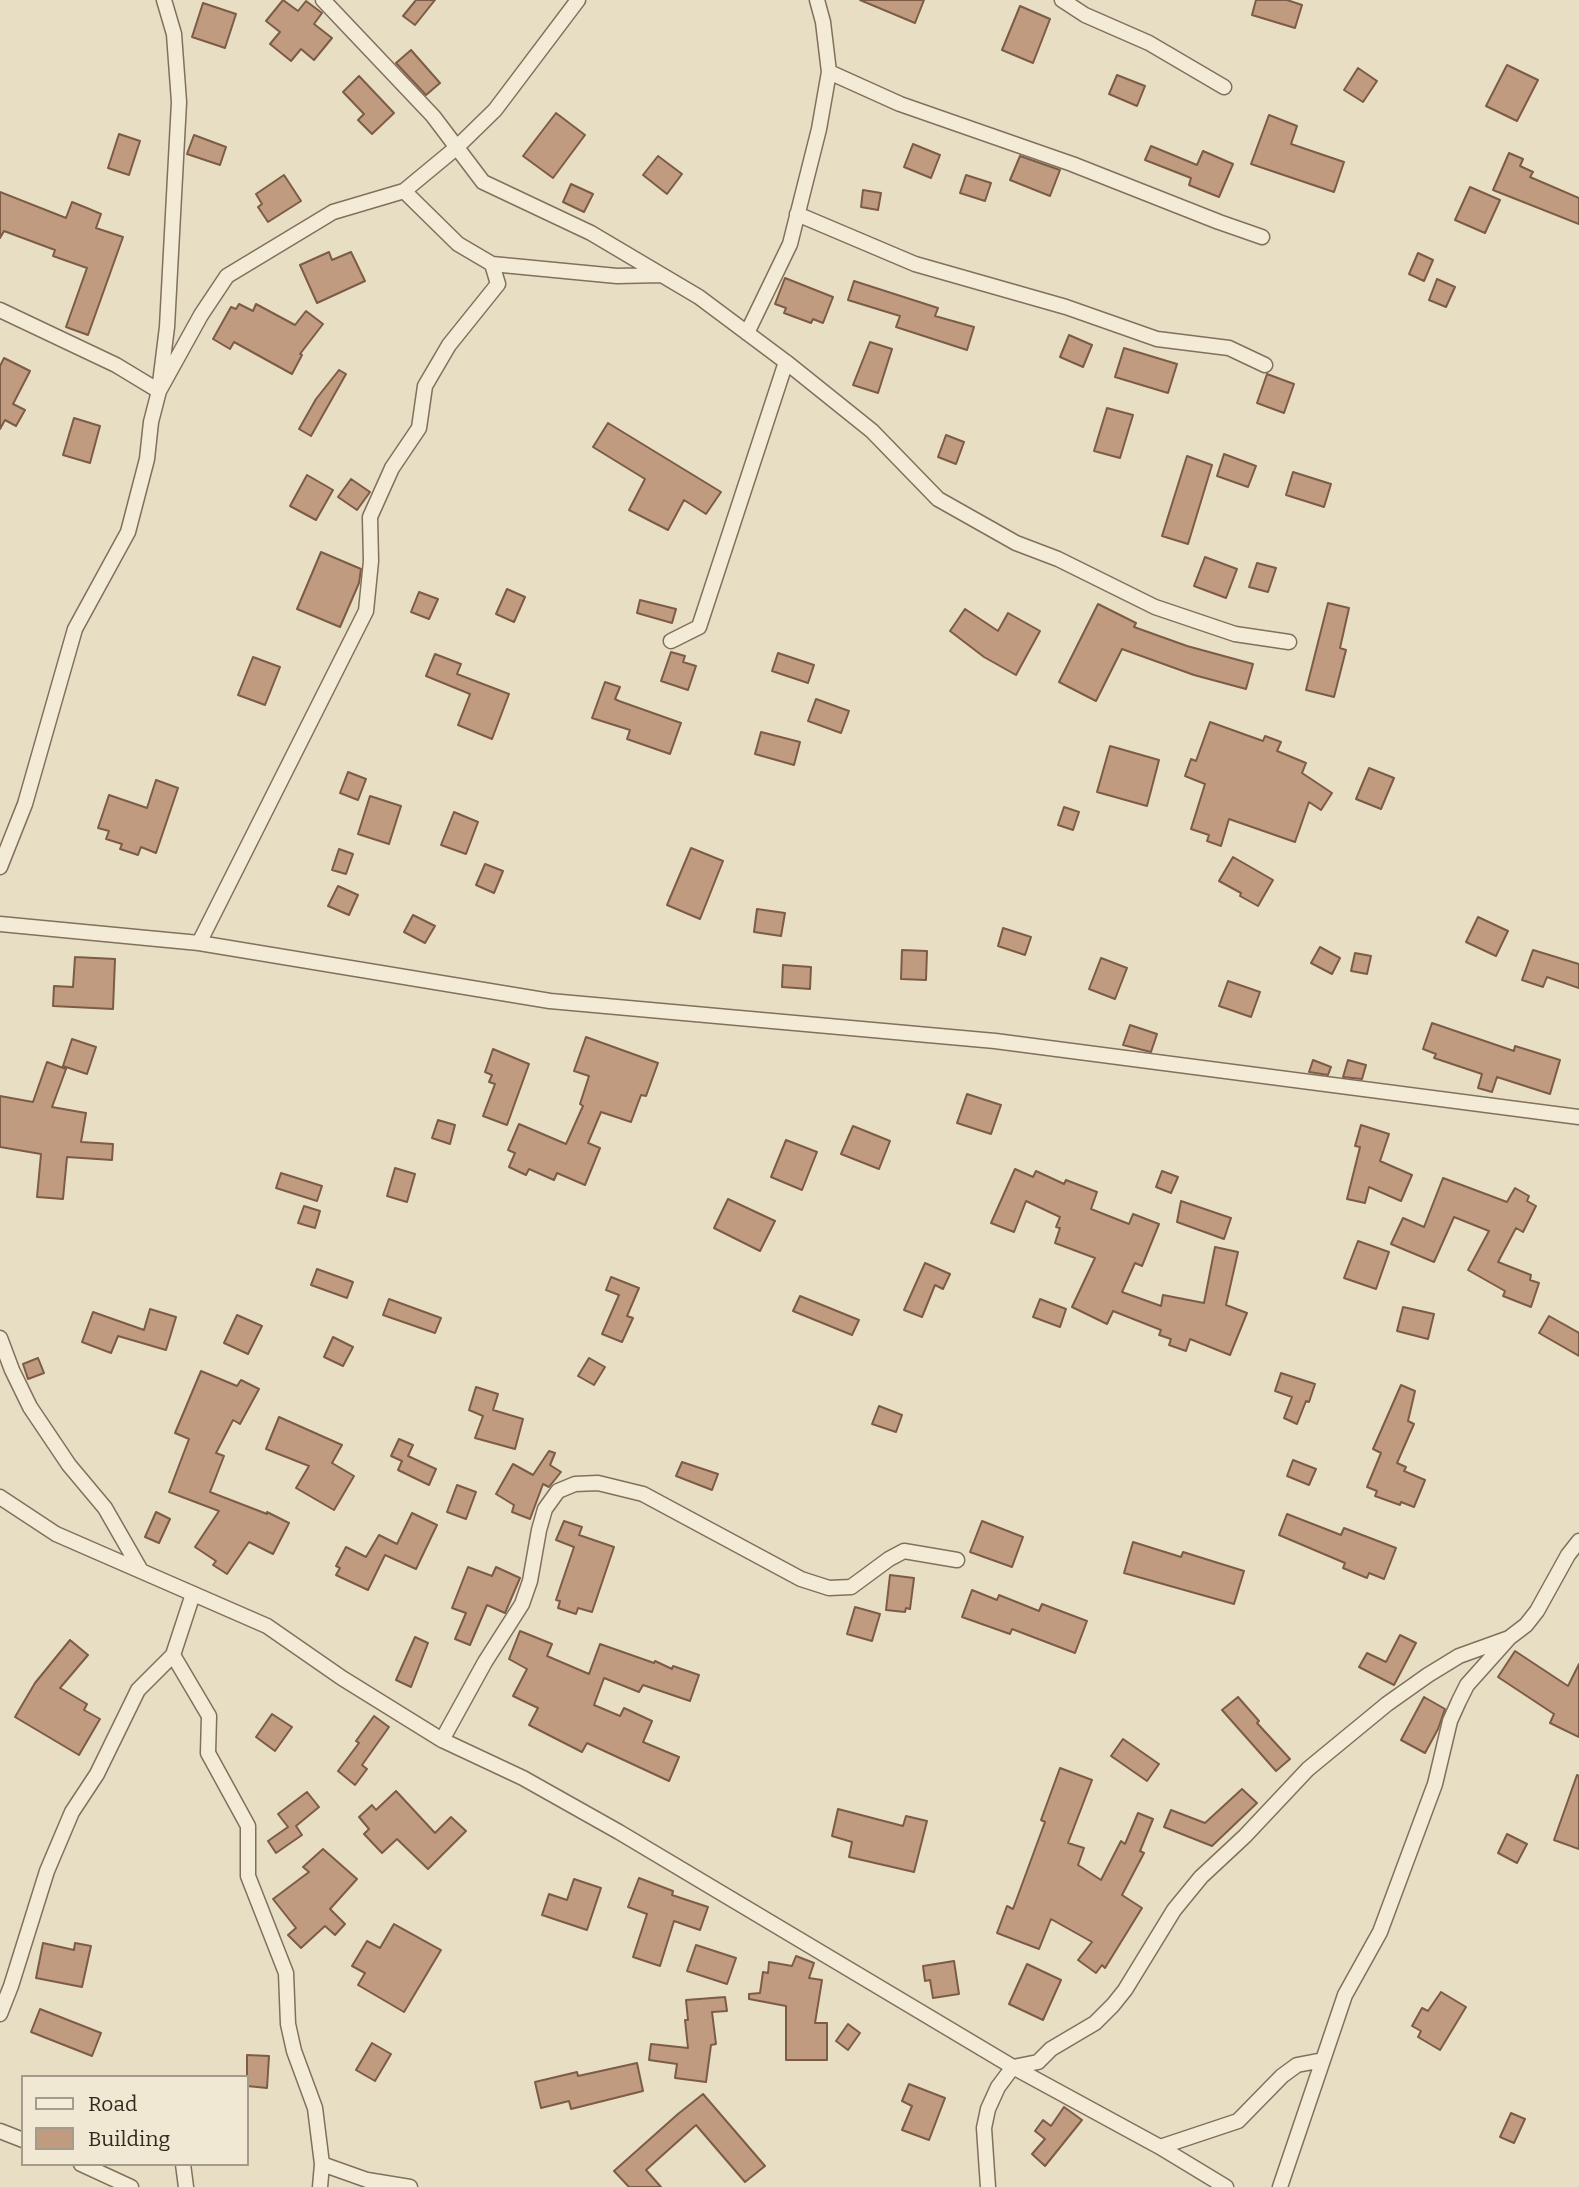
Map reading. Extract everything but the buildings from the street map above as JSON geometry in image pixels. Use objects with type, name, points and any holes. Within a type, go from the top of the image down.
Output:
[{"type":"street","points":[[0,867],[25,804],[75,629],[128,532],[147,459],[167,327],[179,102],[174,34],[164,0]]},
{"type":"street","points":[[323,0],[433,116],[483,182],[591,233],[699,297],[872,431],[937,499],[1016,543],[1058,559],[1155,607],[1235,634],[1289,642]]},
{"type":"street","points":[[159,391],[201,315],[227,276],[333,212],[404,191],[456,148],[495,110],[578,0]]},
{"type":"street","points":[[747,333],[790,244],[819,129],[829,72],[824,22],[817,0]]},
{"type":"street","points":[[1062,0],[1086,15],[1149,43],[1224,87]]},
{"type":"street","points":[[829,72],[900,104],[1072,164],[1262,237]]},
{"type":"street","points":[[404,191],[458,244],[474,256],[492,264],[617,276],[663,275]]},
{"type":"street","points":[[797,214],[915,264],[1066,307],[1157,339],[1229,348],[1265,365]]},
{"type":"street","points":[[200,943],[366,611],[371,561],[370,517],[391,468],[419,428],[425,386],[449,345],[498,284],[492,264]]},
{"type":"street","points":[[0,310],[116,365],[159,391]]},
{"type":"street","points":[[671,641],[699,627],[786,362]]},
{"type":"street","points":[[0,924],[200,943],[550,1001],[995,1041],[1579,1117]]},
{"type":"street","points":[[0,1338],[30,1407],[69,1465],[105,1508],[140,1569]]},
{"type":"street","points":[[442,1740],[485,1662],[522,1604],[530,1581],[545,1508],[558,1492],[575,1484],[598,1483],[643,1494],[801,1579],[829,1588],[851,1587],[904,1551],[957,1560]]},
{"type":"street","points":[[0,1497],[56,1534],[267,1626],[342,1678],[442,1740],[523,1778],[619,1832],[1013,2067],[1160,2147],[1226,2187]]},
{"type":"street","points":[[1280,2187],[1345,1995],[1385,1920],[1435,1784],[1450,1721],[1467,1685],[1537,1611],[1568,1555],[1579,1541]]},
{"type":"street","points":[[0,2014],[47,1871],[72,1812],[97,1774],[138,1690],[173,1655],[192,1594]]},
{"type":"street","points":[[988,2187],[984,2128],[988,2109],[998,2087],[1013,2067],[1038,2062],[1051,2049],[1095,2023],[1125,1990],[1187,1893],[1308,1769],[1387,1704],[1428,1675],[1459,1656],[1509,1638]]},
{"type":"street","points":[[173,1655],[209,1716],[208,1753],[248,1826],[247,1876],[286,1973],[288,2024],[294,2050],[315,2108],[322,2164],[320,2187]]},
{"type":"street","points":[[1160,2147],[1238,2121],[1297,2065],[1322,2060]]},
{"type":"street","points":[[0,2131],[21,2139]]},
{"type":"street","points":[[322,2164],[367,2179],[410,2187]]},
{"type":"street","points":[[85,2166],[131,2187]]},
{"type":"street","points":[[183,2166],[186,2187]]}]
